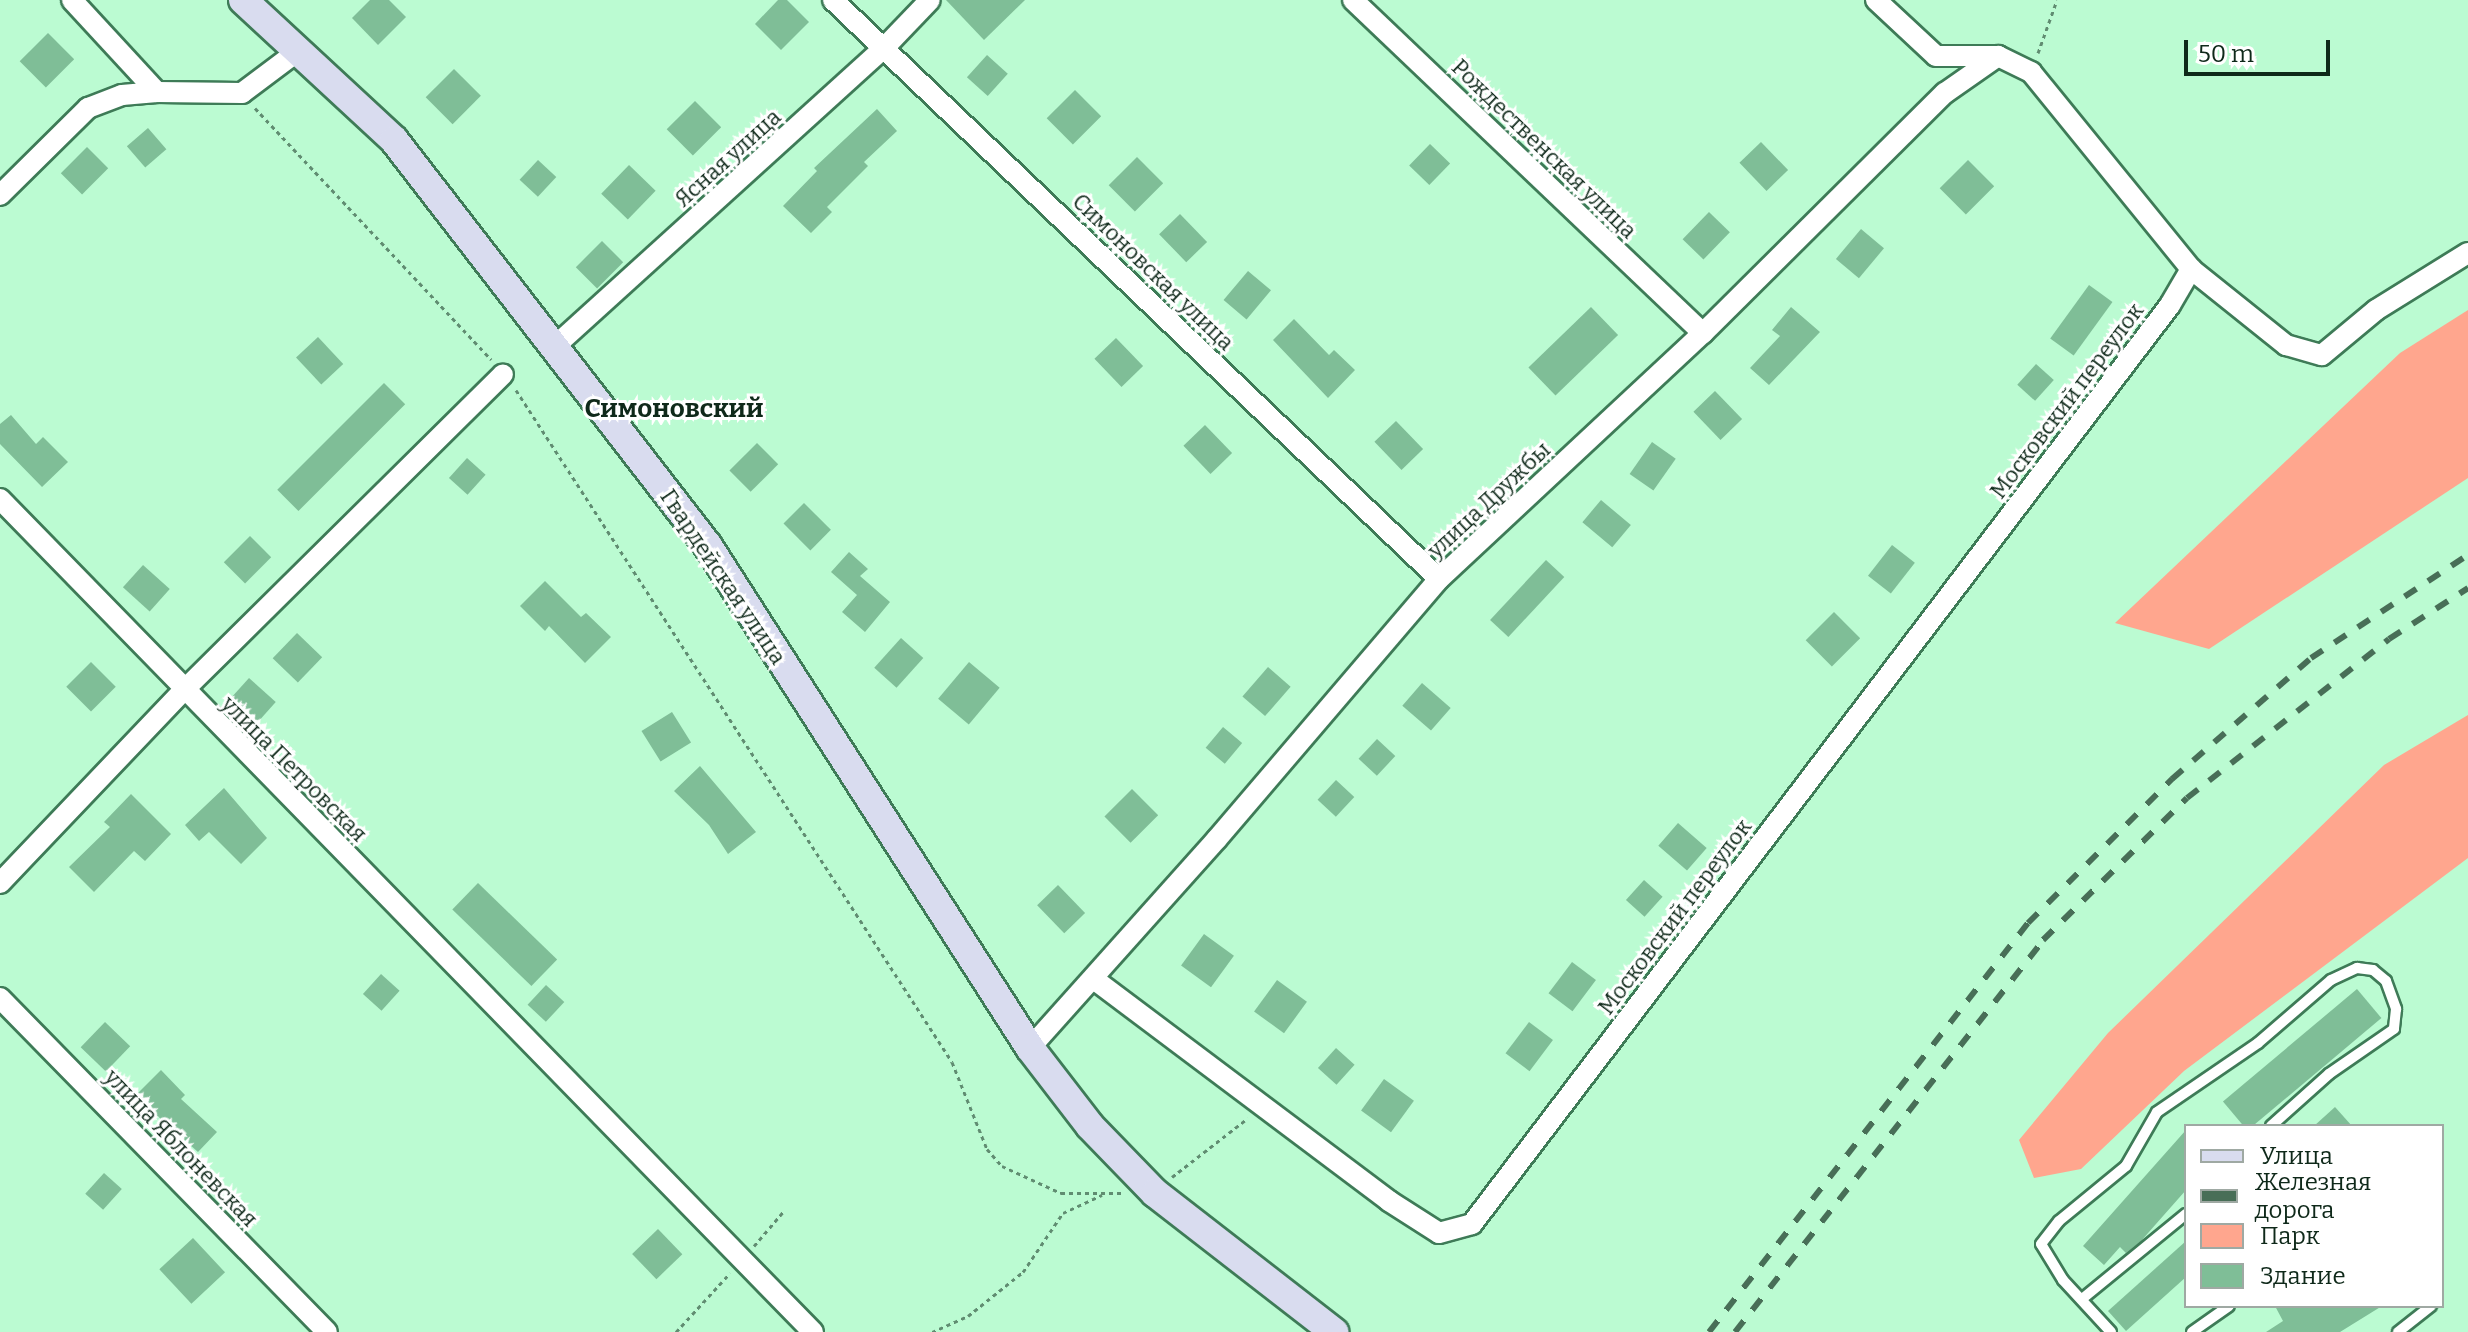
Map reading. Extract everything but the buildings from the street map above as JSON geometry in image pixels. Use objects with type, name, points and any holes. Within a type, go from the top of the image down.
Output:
[{"type":"street","points":[[72,0],[157,92]]},
{"type":"street","name":"Гвардейская улица","points":[[243,0],[394,140],[708,546],[1030,1048],[1090,1126],[1155,1193],[1334,1332]]},
{"type":"street","name":"Симоновская улица","points":[[833,0],[1439,579]]},
{"type":"street","name":"Ясная улица","points":[[554,347],[884,48],[930,0]]},
{"type":"street","name":"Рождественская улица","points":[[1353,0],[1703,333]]},
{"type":"street","points":[[1876,0],[1936,56],[1998,56],[2031,72],[2191,269],[2286,345],[2322,355],[2376,310],[2468,253]]},
{"type":"street","points":[[0,195],[88,108],[122,95],[157,92],[242,93],[298,51]]},
{"type":"street","name":"улица Дружбы","points":[[1030,1048],[1095,980],[1439,579],[1703,333],[1945,93],[1998,56]]},
{"type":"street","name":"Московский переулок","points":[[1095,980],[1264,1108],[1439,1233],[1472,1224],[2170,305],[2191,269]]},
{"type":"street","points":[[0,883],[183,691],[503,374]]},
{"type":"street","name":"улица Петровская","points":[[0,499],[183,691],[813,1332]]},
{"type":"street","name":"улица Яблоневская","points":[[0,998],[327,1332]]},
{"type":"lane","points":[[2111,1332],[2041,1244],[2059,1221],[2126,1166],[2157,1112],[2258,1043],[2331,980],[2357,968],[2373,970],[2386,981],[2396,1009],[2394,1029],[2329,1074],[2273,1124]]},
{"type":"lane","points":[[2082,1299],[2184,1216]]},
{"type":"lane","points":[[2192,1332],[2226,1308]]},
{"type":"lane","points":[[2398,1332],[2428,1308]]},
{"type":"path","points":[[2031,72],[2057,0]]},
{"type":"path","points":[[242,93],[503,374],[952,1062],[987,1149],[1002,1166],[1061,1193],[1155,1193],[1212,1141],[1264,1108]]},
{"type":"path","points":[[932,1332],[968,1316],[1023,1272],[1063,1213],[1105,1193]]},
{"type":"path","points":[[676,1332],[783,1212]]},
{"type":"green space","points":[[2468,310],[2468,478],[2209,649],[2115,623],[2400,353]]},
{"type":"green space","points":[[2468,715],[2468,858],[2184,1071],[2081,1169],[2034,1178],[2019,1140],[2108,1033],[2384,765]]},
{"type":"railway","points":[[1709,1332],[2028,923],[2172,779],[2311,658],[2468,555]]},
{"type":"railway","points":[[1735,1332],[2043,940],[2187,798],[2389,639],[2468,588]]},
{"type":"district","name":"Симоновский","points":[[674,409]]}]
